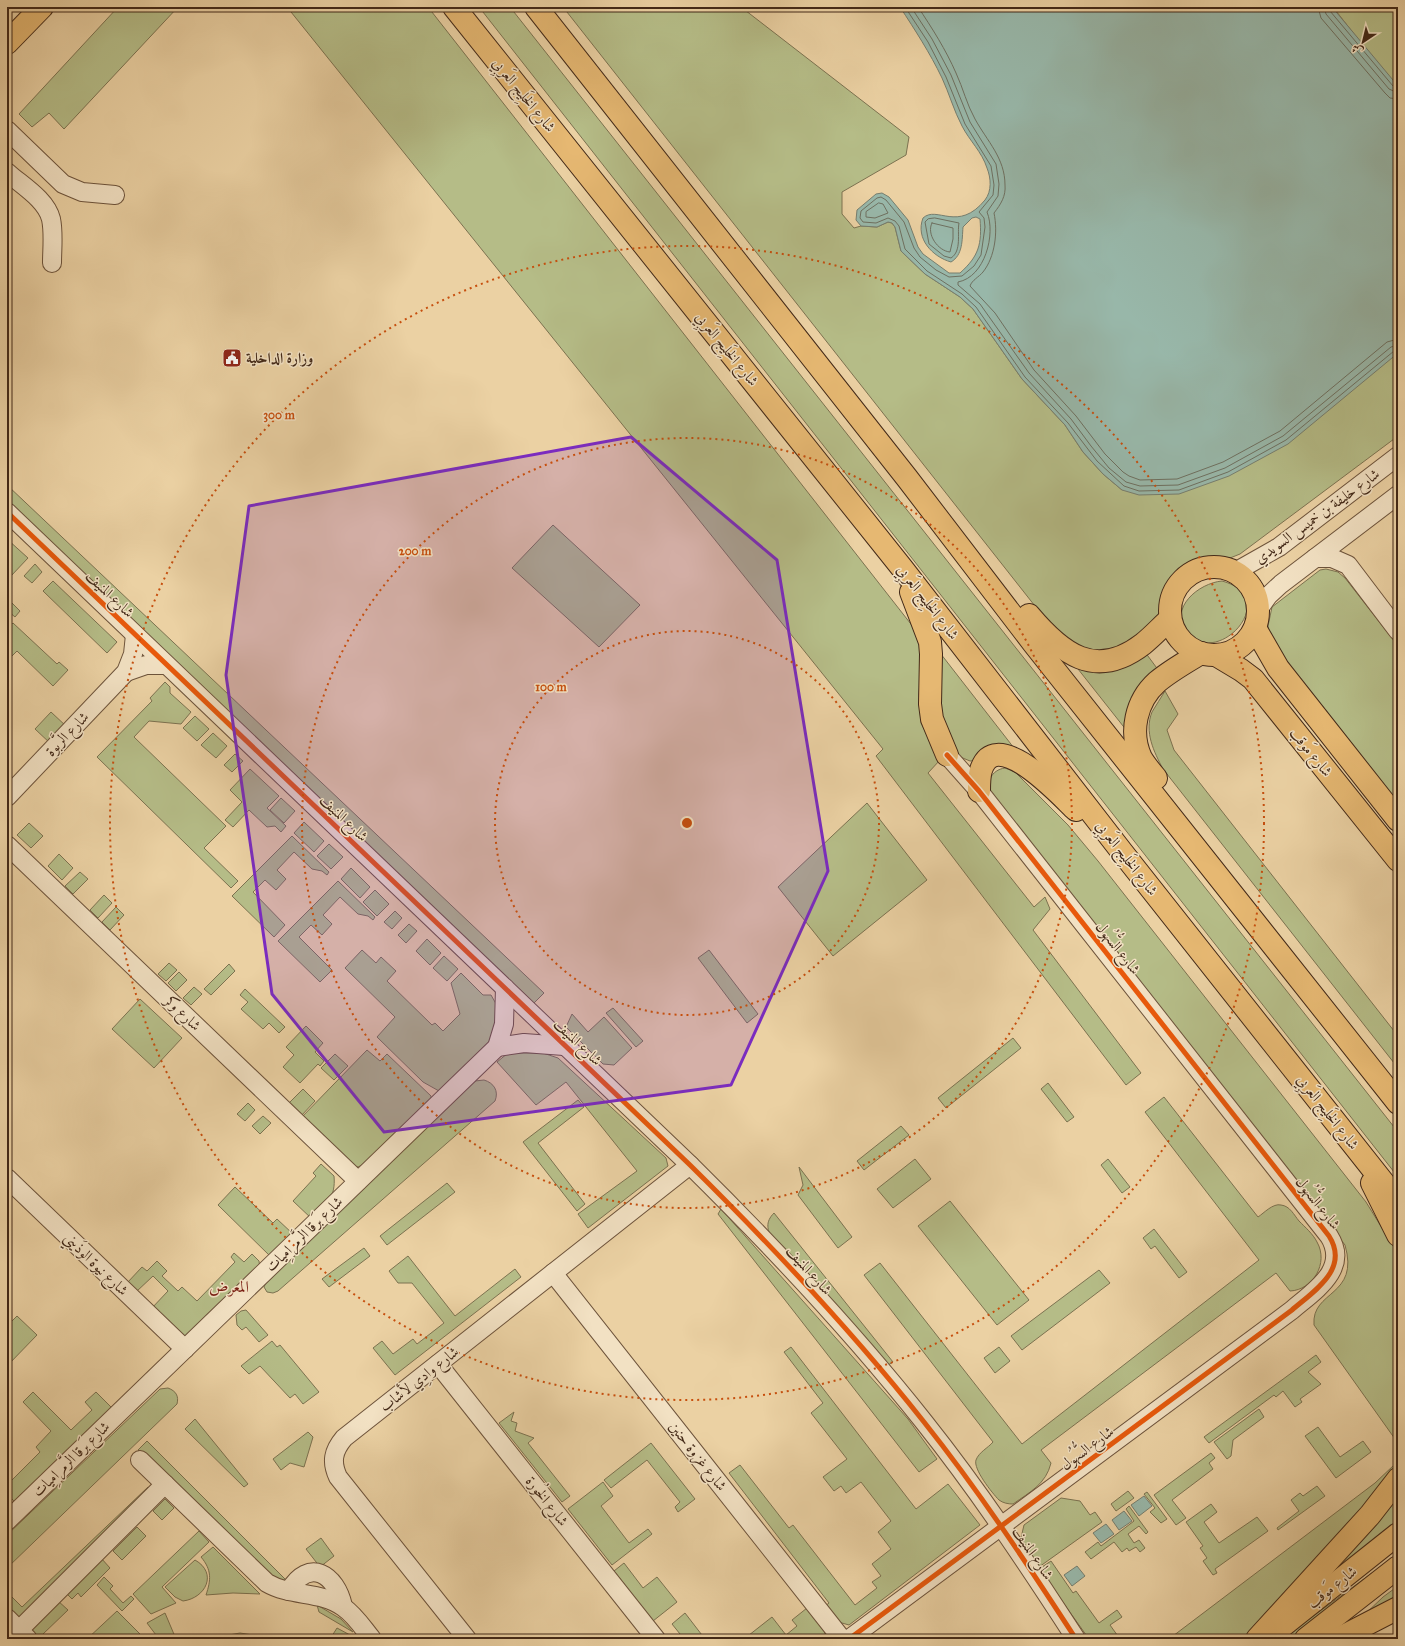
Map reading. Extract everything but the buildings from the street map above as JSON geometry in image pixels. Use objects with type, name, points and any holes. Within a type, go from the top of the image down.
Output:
[{"type":"main road","points":[[7,43],[42,7]]},
{"type":"main road","name":"شارع الخَلِيج العَربِي","points":[[454,7],[902,568],[1122,852],[1398,1201]]},
{"type":"main road","points":[[536,7],[907,478],[1034,644],[1398,1103]]},
{"type":"main road","points":[[907,478],[992,571],[1047,637],[1064,651],[1083,659],[1093,661],[1118,658],[1143,644],[1170,619]]},
{"type":"main road","points":[[1211,566],[1235,572],[1245,579],[1252,588],[1257,619],[1249,639],[1239,647],[1228,653],[1208,654],[1190,648],[1181,640],[1174,630],[1170,619],[1170,606],[1173,594],[1179,584],[1188,575],[1199,569],[1211,566]]},
{"type":"main road","points":[[902,568],[930,642],[930,704],[932,719],[947,755]]},
{"type":"main road","name":"شارع مَوقب","points":[[1257,619],[1278,668],[1398,820]]},
{"type":"main road","points":[[1208,654],[1165,675],[1146,694],[1136,715],[1138,749],[1142,759],[1252,908],[1266,936]]},
{"type":"main road","name":"شارع مَوقب","points":[[1208,654],[1241,670],[1253,679],[1398,860]]},
{"type":"main road","points":[[979,791],[980,771],[987,761],[999,755],[1015,758],[1029,767],[1122,852]]},
{"type":"main road","points":[[1352,1142],[1398,1235]]},
{"type":"main road","points":[[1257,1639],[1370,1515],[1398,1479]]},
{"type":"main road","name":"شارع مَوقب","points":[[1266,1639],[1398,1534]]},
{"type":"main road","name":"شارع مَوقب","points":[[1306,1639],[1398,1567]]},
{"type":"main road","points":[[1338,1639],[1398,1608]]},
{"type":"street","points":[[9,137],[59,181],[68,187],[82,192],[115,195]]},
{"type":"street","points":[[7,172],[47,209],[52,225],[52,263]]},
{"type":"street","points":[[47,209],[68,187]]},
{"type":"street","name":"شارع خليفة بن خميس السويدي","points":[[1235,572],[1279,547],[1398,456]]},
{"type":"street","name":"شارع خليفة بن خميس السويدي","points":[[1257,619],[1274,590],[1398,495]]},
{"type":"street","name":"شارع المنيف","points":[[7,512],[690,1165],[789,1265],[879,1367],[947,1452],[1000,1526],[1076,1639]]},
{"type":"street","points":[[1348,534],[1346,549],[1348,565]]},
{"type":"street","points":[[1315,558],[1332,558],[1348,565],[1398,631]]},
{"type":"street","name":"شارع الرَّبوة","points":[[7,797],[126,672],[133,654],[135,635]]},
{"type":"street","name":"شارع الرَّبوة","points":[[126,672],[146,665],[166,665]]},
{"type":"street","name":"شارع السُّهُول","points":[[849,1639],[1292,1310],[1326,1280],[1333,1269],[1335,1256],[1333,1243],[1329,1236],[979,791],[947,755]]},
{"type":"street","name":"شارع وكر","points":[[7,844],[358,1181]]},
{"type":"street","points":[[505,988],[505,1018],[498,1046],[530,1042],[564,1046]]},
{"type":"street","name":"شارع بَرقا الرَّمرامِيات","points":[[8,1519],[498,1046]]},
{"type":"street","name":"شارع وادِي لأشاب","points":[[468,1639],[338,1477],[333,1461],[338,1445],[344,1438],[690,1165]]},
{"type":"street","name":"شارع نيوة الوذَيني","points":[[7,1178],[185,1349]]},
{"type":"street","name":"شارع غزوة حنين","points":[[553,1273],[842,1639]]},
{"type":"street","name":"شارع الخُورة","points":[[438,1364],[656,1639]]},
{"type":"street","points":[[140,1460],[262,1578],[274,1587],[324,1598],[343,1606],[372,1639]]},
{"type":"street","points":[[18,1629],[165,1484]]},
{"type":"street","points":[[289,1591],[302,1576],[318,1573],[326,1575],[333,1581],[340,1594],[343,1606]]},
{"type":"highlighted area","points":[[631,437],[777,560],[828,871],[731,1085],[384,1132],[272,994],[226,675],[249,506]]},
{"type":"green space","points":[[118,7],[178,7],[64,129],[49,113],[32,127],[19,114]]},
{"type":"green space","points":[[287,7],[428,7],[914,628],[922,653],[919,695],[921,723],[940,760],[928,773],[1034,907],[1045,897],[1050,909],[1033,930],[1141,1073],[1126,1085],[876,756],[883,749]]},
{"type":"green space","points":[[479,7],[510,7],[1398,1132],[1398,1177]]},
{"type":"green space","points":[[563,7],[741,7],[909,137],[906,155],[842,192],[842,214],[854,228],[861,226],[877,227],[888,222],[892,223],[895,227],[901,251],[925,274],[960,297],[973,309],[1022,379],[1065,425],[1083,452],[1103,474],[1122,490],[1398,327],[1398,436],[1240,554],[1230,558],[1203,561],[1189,566],[1177,574],[1169,583],[1158,617],[1151,629],[1113,652],[1079,651],[1057,634]]},
{"type":"green space","points":[[1333,7],[1398,7],[1398,91]]},
{"type":"green space","points":[[7,485],[544,993],[534,1003],[7,504]]},
{"type":"green space","points":[[553,525],[640,605],[599,647],[512,568]]},
{"type":"green space","points":[[7,539],[28,558],[11,576],[7,572]]},
{"type":"green space","points":[[35,564],[42,572],[32,583],[24,576]]},
{"type":"green space","points":[[1326,569],[1338,572],[1345,578],[1398,646],[1398,804],[1273,649],[1268,626],[1272,607],[1320,570]]},
{"type":"green space","points":[[53,581],[117,642],[107,653],[43,591]]},
{"type":"green space","points":[[1222,581],[1239,590],[1247,601],[1246,615],[1239,627],[1227,637],[1213,642],[1199,641],[1187,632],[1182,623],[1181,614],[1184,606],[1189,598],[1204,586]]},
{"type":"green space","points":[[9,600],[20,611],[15,617],[8,611],[7,612],[7,601]]},
{"type":"green space","points":[[13,623],[57,664],[59,662],[68,670],[53,686],[17,651],[7,661],[7,626],[9,627]]},
{"type":"green space","points":[[937,649],[1021,757],[970,761],[958,756],[941,731]]},
{"type":"green space","points":[[1145,652],[1159,671],[1127,731],[1078,669],[1089,671]]},
{"type":"green space","points":[[165,682],[170,687],[170,693],[191,712],[181,724],[149,721],[134,737],[226,826],[204,848],[238,881],[231,888],[97,757],[152,701],[150,698]]},
{"type":"green space","points":[[1165,691],[1178,714],[1167,730],[1174,750],[1398,1036],[1398,1068],[1163,769],[1153,749],[1149,727],[1152,712]]},
{"type":"green space","points":[[51,712],[67,727],[51,744],[35,729]]},
{"type":"green space","points":[[195,716],[209,729],[197,741],[183,728]]},
{"type":"green space","points":[[213,733],[227,746],[216,758],[201,745]]},
{"type":"green space","points":[[235,754],[243,761],[232,772],[224,765]]},
{"type":"green space","points":[[1005,768],[1015,772],[1068,825],[1098,861],[1366,1202],[1398,1254],[1398,1475],[1366,1515],[1245,1639],[1169,1639],[1375,1483],[1394,1465],[1395,1439],[1314,1325],[1315,1314],[1320,1305],[1341,1284],[1346,1275],[1348,1262],[1345,1245],[992,795],[989,782],[996,771]]},
{"type":"green space","points":[[250,769],[279,796],[267,808],[286,826],[281,832],[275,826],[267,827],[249,810],[233,827],[225,820],[242,802],[230,790]]},
{"type":"green space","points":[[281,798],[295,811],[284,823],[270,810]]},
{"type":"green space","points":[[867,803],[927,880],[833,956],[778,887]]},
{"type":"green space","points":[[304,822],[324,841],[314,852],[294,833]]},
{"type":"green space","points":[[29,823],[43,836],[31,848],[17,835]]},
{"type":"green space","points":[[292,836],[329,872],[327,875],[322,871],[312,869],[294,852],[277,870],[286,879],[276,890],[265,880],[253,892],[285,925],[274,937],[232,896]]},
{"type":"green space","points":[[329,844],[343,857],[331,869],[317,856]]},
{"type":"green space","points":[[59,854],[73,868],[62,880],[48,866]]},
{"type":"green space","points":[[351,868],[370,887],[360,898],[341,879]]},
{"type":"green space","points":[[80,872],[88,879],[73,894],[65,886]]},
{"type":"green space","points":[[338,881],[375,917],[373,920],[368,916],[358,914],[340,897],[323,915],[332,924],[322,935],[311,925],[299,937],[332,970],[320,982],[278,941]]},
{"type":"green space","points":[[375,890],[389,904],[377,916],[363,902]]},
{"type":"green space","points":[[104,895],[112,903],[98,918],[90,910]]},
{"type":"green space","points":[[116,907],[124,915],[110,930],[102,922]]},
{"type":"green space","points":[[395,911],[402,918],[392,929],[384,922]]},
{"type":"green space","points":[[409,924],[417,931],[406,943],[398,935]]},
{"type":"green space","points":[[427,939],[441,953],[430,965],[416,951]]},
{"type":"green space","points":[[362,950],[376,963],[381,957],[396,971],[387,981],[432,1025],[435,1023],[443,1031],[460,1014],[451,983],[461,973],[483,995],[491,995],[499,1009],[492,1041],[439,1091],[423,1082],[377,1037],[395,1017],[345,968]]},
{"type":"green space","points":[[709,950],[758,1014],[747,1023],[698,958]]},
{"type":"green space","points":[[444,956],[458,969],[447,981],[433,968]]},
{"type":"green space","points":[[169,963],[177,970],[166,981],[158,974]]},
{"type":"green space","points":[[229,964],[235,971],[211,995],[204,989]]},
{"type":"green space","points":[[179,972],[187,980],[176,991],[168,983]]},
{"type":"green space","points":[[194,987],[202,994],[191,1005],[183,998]]},
{"type":"green space","points":[[245,989],[285,1027],[279,1033],[269,1023],[263,1029],[241,1009],[248,1002],[240,995]]},
{"type":"green space","points":[[140,999],[182,1038],[154,1068],[112,1029]]},
{"type":"green space","points":[[613,1008],[643,1041],[636,1047],[606,1013]]},
{"type":"green space","points":[[572,1014],[588,1032],[604,1017],[632,1048],[614,1065],[603,1064],[566,1027]]},
{"type":"green space","points":[[306,1026],[323,1043],[315,1052],[324,1061],[320,1066],[318,1064],[300,1083],[283,1067],[294,1055],[286,1047]]},
{"type":"green space","points":[[1013,1038],[1021,1048],[946,1108],[938,1098]]},
{"type":"green space","points":[[367,1050],[380,1061],[387,1054],[431,1096],[431,1101],[368,1162],[358,1167],[344,1163],[299,1120]]},
{"type":"green space","points":[[508,1053],[543,1053],[558,1058],[666,1158],[668,1166],[588,1228],[578,1214],[637,1171],[566,1082],[536,1105],[497,1062]]},
{"type":"green space","points":[[335,1054],[348,1066],[334,1080],[321,1068]]},
{"type":"green space","points":[[475,1081],[488,1081],[495,1088],[495,1101],[278,1291],[273,1293],[267,1292],[264,1287],[267,1280]]},
{"type":"green space","points":[[1048,1083],[1074,1117],[1067,1122],[1041,1089]]},
{"type":"green space","points":[[303,1089],[315,1101],[301,1116],[288,1104]]},
{"type":"green space","points":[[1164,1097],[1258,1217],[1275,1205],[1287,1207],[1292,1211],[1317,1242],[1321,1258],[1317,1274],[1306,1286],[1290,1291],[1276,1273],[1041,1450],[1051,1463],[1045,1477],[1036,1487],[1013,1504],[1004,1503],[999,1500],[988,1487],[980,1475],[976,1464],[976,1460],[979,1455],[993,1442],[864,1275],[880,1263],[1022,1444],[1259,1260],[1145,1112]]},
{"type":"green space","points":[[578,1100],[584,1107],[538,1143],[585,1204],[577,1211],[523,1142]]},
{"type":"green space","points":[[248,1103],[255,1110],[245,1121],[237,1114]]},
{"type":"green space","points":[[263,1116],[271,1123],[260,1134],[252,1126]]},
{"type":"green space","points":[[901,1126],[909,1135],[864,1170],[857,1161]]},
{"type":"green space","points":[[915,1159],[931,1179],[893,1208],[877,1189]]},
{"type":"green space","points":[[1108,1159],[1130,1187],[1122,1193],[1101,1165]]},
{"type":"green space","points":[[321,1164],[334,1176],[334,1184],[332,1195],[326,1205],[312,1219],[293,1201],[316,1176],[313,1173]]},
{"type":"green space","points":[[799,1167],[852,1237],[838,1248],[798,1195],[803,1185]]},
{"type":"green space","points":[[447,1183],[455,1192],[387,1245],[380,1236]]},
{"type":"green space","points":[[235,1187],[273,1223],[277,1219],[293,1234],[271,1257],[218,1205]]},
{"type":"green space","points":[[950,1201],[1029,1300],[997,1325],[918,1226]]},
{"type":"green space","points":[[721,1209],[908,1419],[937,1459],[919,1472],[718,1214]]},
{"type":"green space","points":[[774,1213],[893,1362],[885,1367],[773,1240],[769,1233],[768,1223]]},
{"type":"green space","points":[[1154,1229],[1187,1272],[1179,1278],[1155,1246],[1151,1249],[1143,1238]]},
{"type":"green space","points":[[364,1248],[370,1256],[329,1287],[322,1279]]},
{"type":"green space","points":[[234,1253],[244,1262],[252,1254],[259,1261],[260,1269],[192,1335],[179,1336],[151,1309],[168,1291],[153,1276],[136,1292],[127,1283],[142,1267],[147,1271],[157,1261],[167,1271],[162,1276],[178,1291],[182,1287],[197,1301],[235,1262],[231,1257]]},
{"type":"green space","points":[[408,1256],[455,1316],[515,1269],[521,1277],[395,1375],[373,1348],[382,1341],[393,1354],[413,1339],[417,1344],[444,1323],[412,1283],[398,1283],[389,1271]]},
{"type":"green space","points":[[1099,1270],[1110,1283],[1022,1350],[1011,1336]]},
{"type":"green space","points":[[246,1310],[268,1335],[259,1342],[246,1327],[242,1330],[237,1325],[236,1315],[241,1311]]},
{"type":"green space","points":[[17,1316],[37,1335],[7,1366],[7,1326]]},
{"type":"green space","points":[[272,1341],[277,1347],[280,1345],[319,1392],[303,1404],[295,1394],[290,1398],[260,1366],[249,1374],[241,1366]]},
{"type":"green space","points":[[791,1347],[916,1509],[948,1484],[980,1525],[849,1625],[835,1621],[824,1607],[829,1603],[729,1473],[740,1465],[789,1528],[793,1525],[855,1605],[877,1588],[872,1582],[881,1576],[872,1564],[891,1549],[878,1532],[891,1521],[861,1482],[846,1493],[841,1486],[834,1491],[823,1477],[847,1459],[811,1413],[823,1403],[784,1352]]},
{"type":"green space","points":[[999,1347],[1010,1361],[995,1373],[984,1358]]},
{"type":"green space","points":[[1316,1355],[1321,1362],[1308,1372],[1321,1384],[1300,1399],[1302,1402],[1295,1407],[1283,1391],[1276,1397],[1274,1395],[1209,1443],[1204,1437]]},
{"type":"green space","points":[[168,1388],[176,1394],[178,1399],[177,1404],[7,1568],[7,1535],[160,1389]]},
{"type":"green space","points":[[33,1392],[71,1430],[92,1410],[85,1402],[96,1392],[114,1410],[17,1504],[7,1494],[7,1485],[40,1452],[36,1447],[51,1431],[23,1402]]},
{"type":"green space","points":[[1259,1409],[1264,1417],[1233,1440],[1231,1456],[1227,1459],[1214,1442]]},
{"type":"green space","points":[[514,1412],[511,1421],[517,1423],[515,1431],[534,1438],[528,1443],[570,1496],[562,1502],[499,1423]]},
{"type":"green space","points":[[195,1419],[248,1484],[244,1487],[185,1429]]},
{"type":"green space","points":[[1318,1427],[1340,1457],[1363,1441],[1371,1452],[1336,1478],[1305,1436]]},
{"type":"green space","points":[[308,1432],[313,1437],[304,1467],[290,1463],[281,1470],[273,1459]]},
{"type":"green space","points":[[147,1441],[287,1581],[272,1586],[138,1450]]},
{"type":"green space","points":[[651,1443],[695,1499],[678,1512],[675,1507],[680,1502],[647,1460],[611,1488],[604,1480]]},
{"type":"green space","points":[[1211,1453],[1215,1458],[1209,1463],[1213,1469],[1172,1500],[1186,1518],[1176,1525],[1154,1495]]},
{"type":"green space","points":[[603,1482],[613,1496],[601,1506],[629,1543],[648,1529],[652,1534],[612,1565],[568,1509]]},
{"type":"green space","points":[[1317,1486],[1325,1496],[1278,1530],[1277,1528],[1299,1511],[1291,1500],[1300,1493],[1303,1496]]},
{"type":"green space","points":[[148,1487],[152,1491],[15,1621],[7,1612],[7,1592],[22,1607]]},
{"type":"green space","points":[[1128,1491],[1134,1498],[1116,1511],[1111,1504]]},
{"type":"green space","points":[[1147,1492],[1167,1519],[1161,1523],[1150,1512],[1155,1508],[1144,1494]]},
{"type":"green space","points":[[1398,1497],[1398,1529],[1329,1576]]},
{"type":"green space","points":[[1061,1498],[1080,1501],[1090,1515],[1095,1512],[1102,1522],[1039,1567],[1020,1542],[1024,1525]]},
{"type":"green space","points":[[165,1499],[174,1508],[162,1520],[153,1511]]},
{"type":"green space","points":[[1211,1504],[1217,1512],[1204,1522],[1219,1543],[1257,1517],[1268,1531],[1215,1569],[1217,1573],[1213,1575],[1203,1561],[1207,1558],[1200,1548],[1203,1546],[1186,1522]]},
{"type":"green space","points":[[1129,1506],[1148,1532],[1146,1534],[1139,1526],[1128,1534],[1134,1543],[1139,1540],[1145,1548],[1140,1552],[1136,1547],[1129,1551],[1127,1548],[1122,1552],[1114,1542],[1091,1559],[1085,1552],[1098,1542],[1101,1546],[1134,1521],[1126,1509]]},
{"type":"green space","points":[[137,1527],[146,1536],[122,1560],[113,1551]]},
{"type":"green space","points":[[199,1531],[209,1542],[162,1587],[176,1603],[151,1614],[133,1594]]},
{"type":"green space","points":[[321,1538],[334,1556],[320,1567],[306,1549]]},
{"type":"green space","points":[[213,1547],[260,1594],[233,1593],[206,1595],[210,1575],[205,1562],[201,1557]]},
{"type":"green space","points":[[1398,1554],[1398,1562],[1297,1639],[1285,1639],[1301,1625]]},
{"type":"green space","points":[[101,1558],[110,1568],[81,1597],[78,1593],[72,1599],[66,1593]]},
{"type":"green space","points":[[195,1560],[202,1565],[206,1571],[206,1584],[198,1595],[183,1601],[175,1597],[165,1587]]},
{"type":"green space","points":[[1051,1561],[1073,1593],[1076,1591],[1099,1623],[1117,1610],[1122,1617],[1110,1625],[1120,1639],[1089,1639],[1039,1569]]},
{"type":"green space","points":[[624,1563],[643,1588],[657,1577],[677,1602],[653,1621],[614,1571]]},
{"type":"green space","points":[[104,1577],[113,1586],[110,1589],[123,1603],[131,1596],[134,1599],[122,1611],[97,1585]]},
{"type":"green space","points":[[1398,1586],[1398,1601],[1362,1617],[1383,1597]]},
{"type":"green space","points":[[57,1600],[68,1610],[42,1635],[46,1639],[30,1639],[24,1633]]},
{"type":"green space","points":[[317,1605],[341,1619],[353,1632],[319,1612]]},
{"type":"green space","points":[[807,1608],[824,1629],[826,1639],[744,1639],[772,1617],[786,1635],[797,1626],[792,1620]]},
{"type":"green space","points":[[117,1611],[140,1634],[134,1639],[87,1639]]},
{"type":"green space","points":[[165,1613],[176,1639],[159,1639],[147,1623]]},
{"type":"green space","points":[[685,1613],[705,1639],[684,1639],[672,1624]]},
{"type":"green space","points":[[337,1628],[350,1635],[347,1639],[330,1639]]},
{"type":"green space","points":[[240,1633],[278,1639],[207,1639]]},
{"type":"water","points":[[900,7],[1332,7],[1398,86],[1398,353],[1288,444],[1229,476],[1179,494],[1139,495],[1122,490],[1103,474],[1083,452],[1065,425],[1022,379],[973,309],[960,297],[925,274],[901,251],[895,227],[892,223],[888,222],[877,227],[861,226],[856,220],[857,210],[876,194],[882,193],[889,197],[908,220],[918,247],[923,254],[949,273],[960,273],[975,255],[980,243],[980,219],[976,217],[972,218],[963,227],[960,251],[951,262],[944,260],[932,251],[927,246],[921,233],[923,218],[929,215],[935,214],[957,217],[966,215],[975,210],[985,200],[989,193],[990,180],[985,162],[962,126],[945,84],[922,42]]},
{"type":"water","points":[[1144,1496],[1152,1506],[1139,1516],[1131,1505]]},
{"type":"water","points":[[1124,1511],[1132,1521],[1119,1530],[1112,1520]]},
{"type":"water","points":[[1106,1524],[1114,1534],[1101,1543],[1093,1533]]},
{"type":"water","points":[[1077,1566],[1085,1576],[1072,1586],[1064,1575]]},
{"type":"cycle path","points":[[7,512],[690,1165],[781,1258],[869,1355],[924,1422],[1003,1529],[1076,1639]]},
{"type":"cycle path","points":[[849,1639],[1292,1310],[1319,1287],[1327,1278],[1335,1259],[1334,1248],[1329,1236],[979,791],[947,755]]},
{"type":"place","name":"وزارة الداخلية","points":[[232,358]]},
{"type":"district","name":"المعرض","points":[[229,1286]]}]
